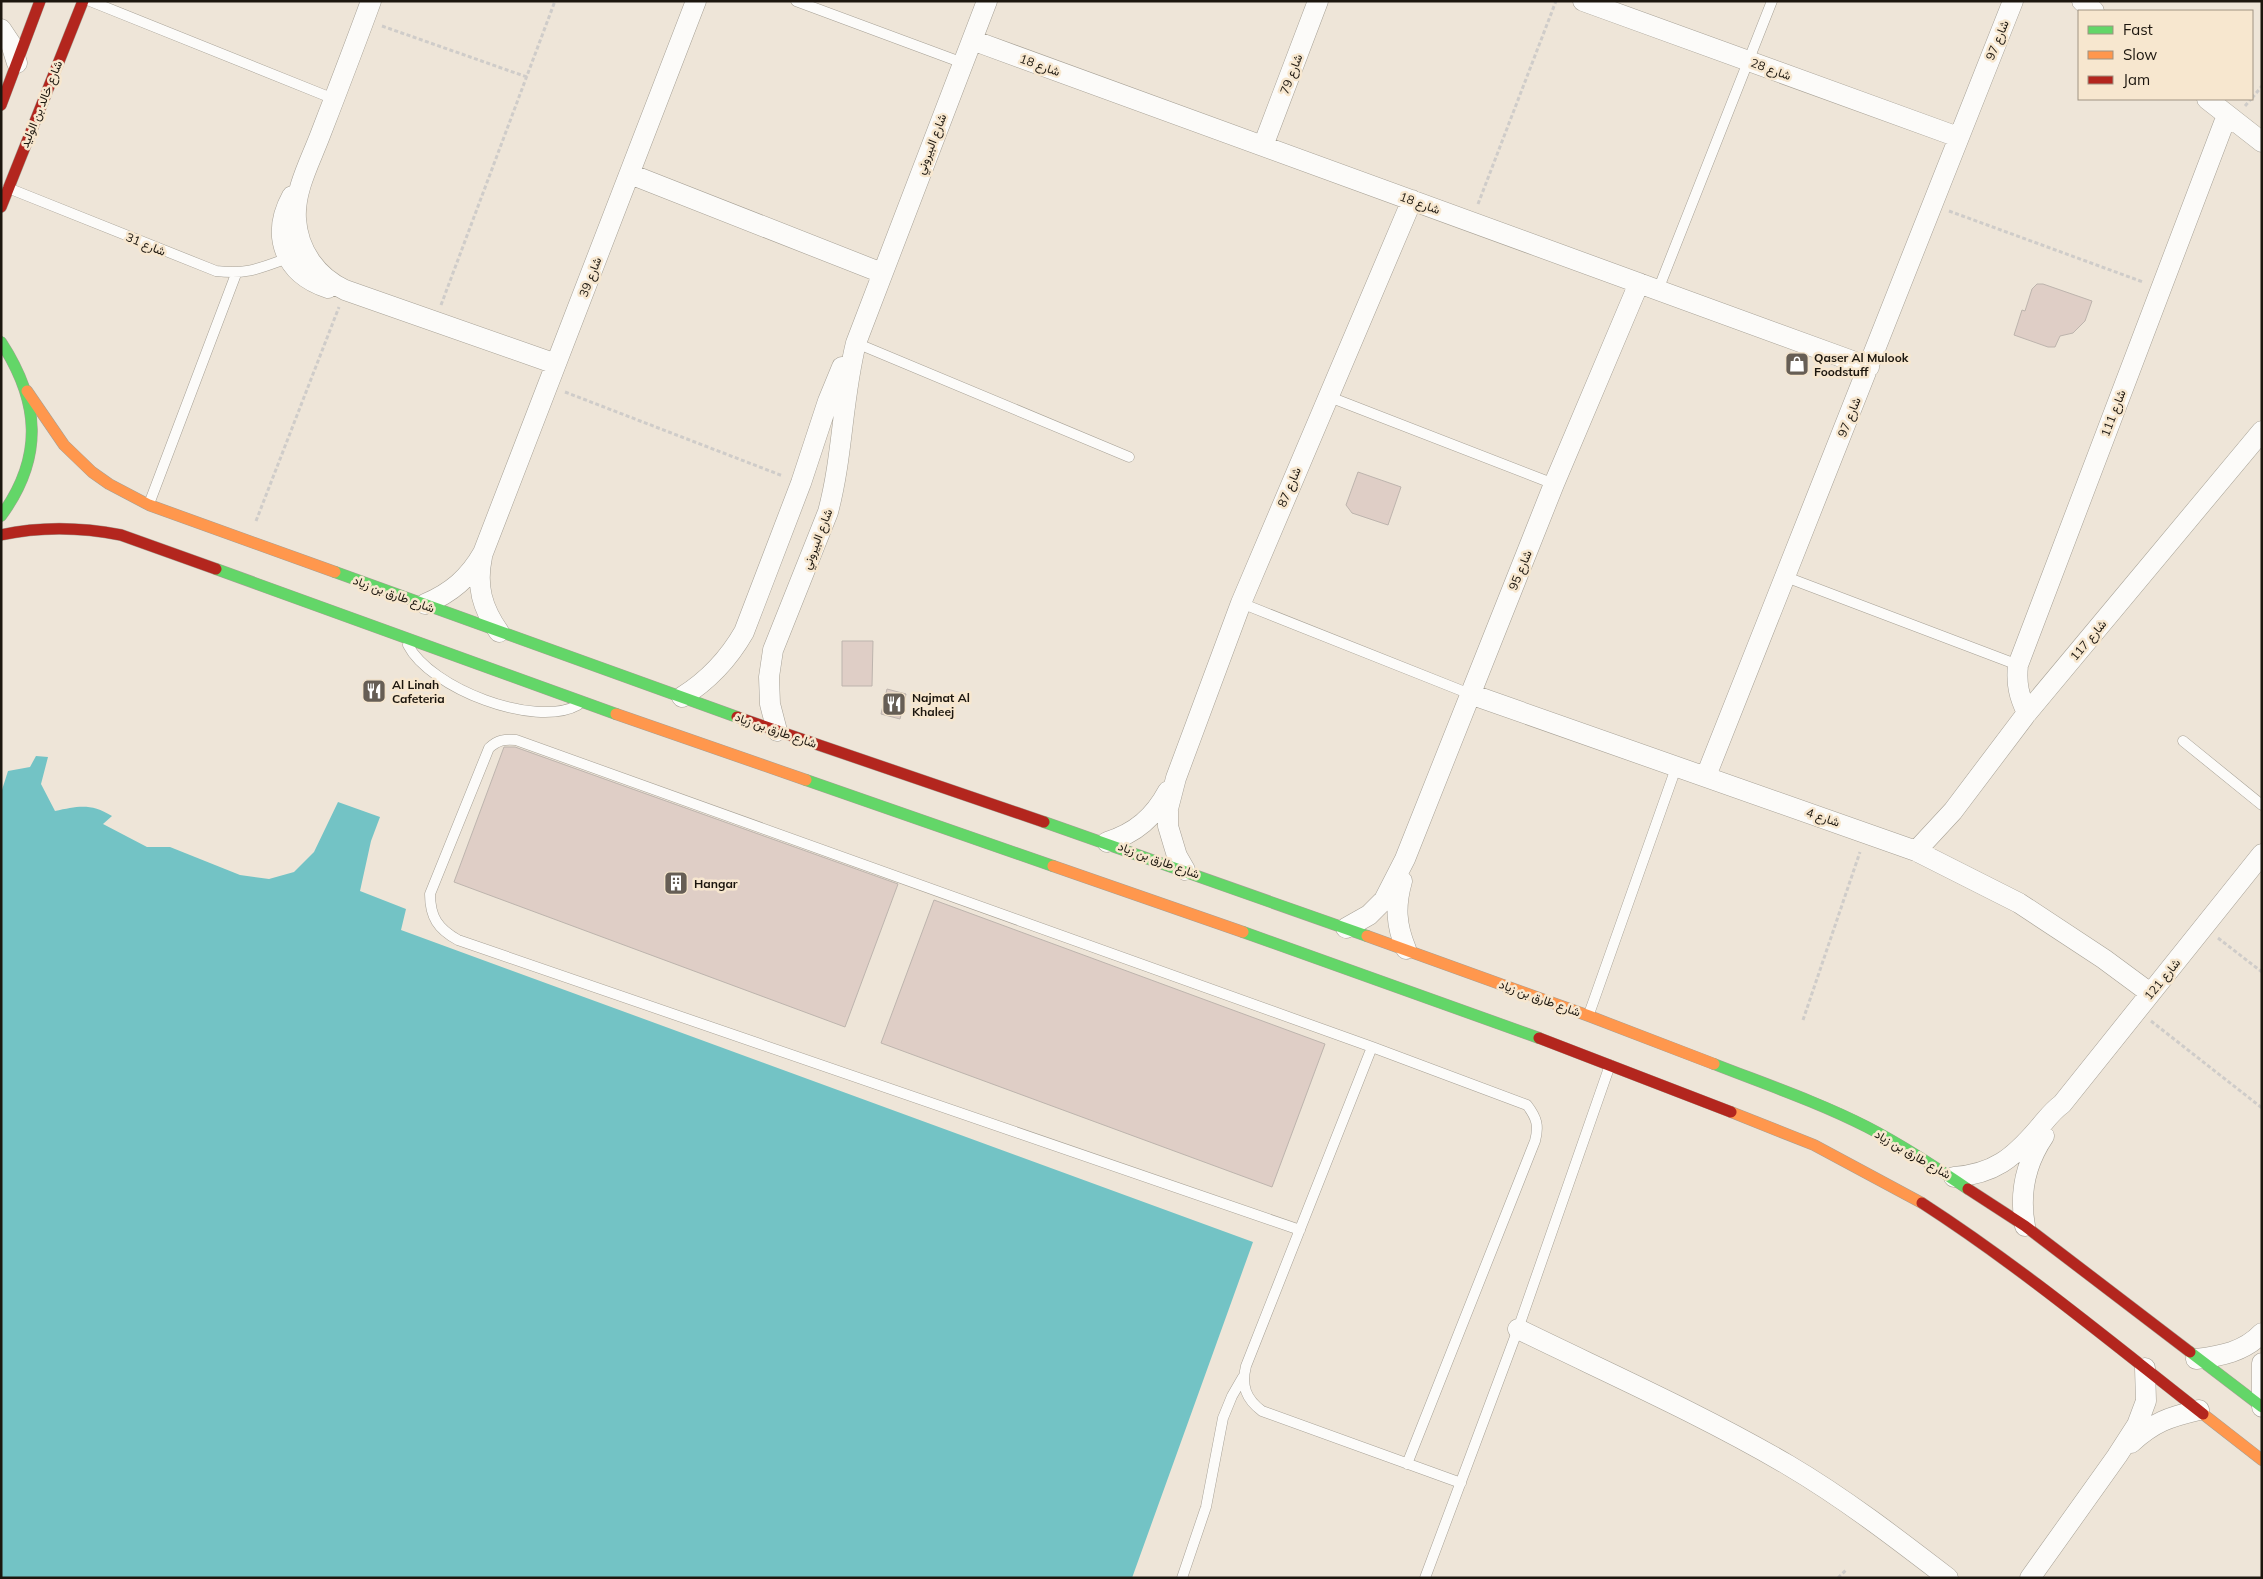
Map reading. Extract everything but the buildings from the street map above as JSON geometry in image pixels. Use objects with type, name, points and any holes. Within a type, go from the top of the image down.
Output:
[{"type":"main road","points":[[1,104],[40,1]]},
{"type":"main road","name":"شارع خالد بن الوليد","points":[[1,207],[83,1]]},
{"type":"main road","points":[[1,328],[27,391],[32,433],[25,475],[16,494],[1,516]]},
{"type":"main road","points":[[1,342],[11,355]]},
{"type":"main road","name":"شارع طارق بن زياد","points":[[27,391],[44,421],[65,448],[90,471],[118,490],[149,504],[777,731],[1107,842],[1185,870],[1345,933],[1406,949],[1589,1016],[1817,1104],[1865,1126],[1954,1178],[2025,1226],[2149,1327],[2262,1407]]},
{"type":"main road","points":[[1,535],[47,527],[84,528],[121,535],[583,702],[1334,959],[1758,1121],[1814,1145],[1876,1176],[1970,1234],[2131,1351],[2145,1368],[2262,1460]]},
{"type":"street","points":[[371,1],[301,185],[296,219],[303,248],[320,274],[331,284],[556,364]]},
{"type":"street","name":"شارع 39","points":[[424,604],[439,598],[459,584],[475,567],[483,553],[696,1]]},
{"type":"street","name":"شارع البيروني","points":[[777,731],[770,704],[769,686],[773,650],[828,512],[834,490],[842,444],[848,376],[856,343],[987,1]]},
{"type":"street","name":"شارع 79","points":[[1263,146],[1318,1]]},
{"type":"street","name":"شارع 28","points":[[1583,1],[1958,137]]},
{"type":"street","name":"شارع 97","points":[[1706,776],[2012,1]]},
{"type":"street","points":[[2082,1],[2093,10]]},
{"type":"street","points":[[1,29],[11,44],[17,63]]},
{"type":"street","name":"شارع 18","points":[[972,40],[1869,367]]},
{"type":"street","points":[[2208,100],[2262,142]]},
{"type":"street","name":"شارع 111","points":[[2027,713],[2019,698],[2016,682],[2018,665],[2227,115]]},
{"type":"street","points":[[630,174],[882,273]]},
{"type":"street","points":[[301,185],[292,195],[282,220],[281,233],[288,258],[298,272],[312,282],[327,288],[345,290]]},
{"type":"street","name":"شارع 87","points":[[1185,870],[1177,856],[1168,826],[1168,810],[1176,778],[1241,603],[1327,396],[1412,200]]},
{"type":"street","name":"شارع 95","points":[[1406,949],[1397,921],[1396,910],[1405,859],[1554,484],[1639,283]]},
{"type":"street","name":"شارع البيروني","points":[[682,697],[701,685],[718,670],[744,632],[801,483],[828,401],[840,372],[856,343]]},
{"type":"street","name":"شارع 117","points":[[1916,851],[1953,811],[2027,713],[2262,431]]},
{"type":"street","name":"شارع 39","points":[[483,553],[479,586],[489,618],[499,632]]},
{"type":"street","name":"شارع 4","points":[[1470,694],[1867,832],[1916,851],[2019,903],[2104,959],[2150,993]]},
{"type":"street","name":"شارع 87","points":[[1107,842],[1122,837],[1148,820],[1159,808],[1176,778]]},
{"type":"street","name":"شارع 121","points":[[1954,1178],[1980,1174],[2004,1163],[2023,1146],[2050,1114],[2062,1104],[2262,854]]},
{"type":"street","name":"شارع 95","points":[[1345,933],[1370,915],[1380,904],[1389,892],[1397,870],[1405,859]]},
{"type":"street","name":"شارع 121","points":[[2025,1226],[2022,1197],[2027,1168],[2032,1154],[2055,1119],[2062,1104]]},
{"type":"street","points":[[1518,1329],[1726,1431],[1788,1466],[1848,1503],[1948,1578]]},
{"type":"street","points":[[2196,1359],[2218,1357],[2237,1351],[2262,1333]]},
{"type":"street","points":[[2262,1363],[2262,1407]]},
{"type":"street","points":[[2030,1578],[2117,1456],[2143,1411],[2146,1390],[2145,1368]]},
{"type":"street","points":[[2117,1456],[2152,1425],[2171,1416],[2199,1410]]},
{"type":"lane","points":[[90,1],[334,100]]},
{"type":"lane","points":[[796,1],[963,63]]},
{"type":"lane","points":[[1658,290],[1772,1]]},
{"type":"lane","name":"شارع 31","points":[[7,188],[203,267],[236,274],[249,272],[288,258]]},
{"type":"lane","points":[[149,504],[236,274]]},
{"type":"lane","points":[[856,343],[1129,456]]},
{"type":"lane","points":[[1327,396],[1554,484]]},
{"type":"lane","points":[[1786,577],[2018,665]]},
{"type":"lane","points":[[1241,603],[1470,694]]},
{"type":"lane","points":[[405,637],[418,659],[437,677],[475,695],[503,705],[546,714],[572,709],[583,702]]},
{"type":"lane","points":[[1300,1230],[458,940],[445,933],[435,922],[430,909],[430,894],[489,748],[497,742],[506,739],[516,740],[1372,1047],[1527,1105],[1536,1116],[1538,1129],[1407,1464]]},
{"type":"lane","points":[[2183,741],[2262,805]]},
{"type":"lane","points":[[1589,1016],[1677,766]]},
{"type":"lane","points":[[1182,1578],[1206,1507],[1222,1418],[1244,1376],[1372,1047]]},
{"type":"lane","points":[[1425,1578],[1518,1329],[1610,1064]]},
{"type":"lane","points":[[1244,1376],[1244,1386],[1248,1396],[1262,1411],[1461,1483]]},
{"type":"path","points":[[435,322],[555,1]]},
{"type":"path","points":[[1471,222],[1556,1]]},
{"type":"path","points":[[364,20],[527,77]]},
{"type":"path","points":[[2253,97],[2262,86]]},
{"type":"path","points":[[1932,205],[2160,289]]},
{"type":"path","points":[[249,541],[345,290]]},
{"type":"path","points":[[548,385],[801,483]]},
{"type":"path","points":[[1803,1020],[1867,832]]},
{"type":"path","points":[[2204,927],[2262,972]]},
{"type":"path","points":[[2137,1010],[2262,1108]]},
{"type":"path","points":[[1838,1578],[1846,1570]]},
{"type":"water","points":[[36,756],[48,757],[41,784],[55,811],[78,807],[97,809],[112,816],[103,824],[147,847],[170,847],[240,875],[269,879],[294,872],[314,852],[338,802],[380,817],[371,841],[360,891],[406,909],[401,930],[1253,1242],[1132,1578],[1,1578],[1,793],[8,771],[30,767]]},
{"type":"traffic: fast","points":[[1,342],[24,386],[32,429],[30,451],[25,472],[15,494],[1,516]]},
{"type":"traffic: fast","points":[[216,569],[616,714]]},
{"type":"traffic: fast","points":[[335,572],[737,717]]},
{"type":"traffic: fast","points":[[806,780],[1053,866]]},
{"type":"traffic: fast","points":[[1044,822],[1367,936]]},
{"type":"traffic: fast","points":[[1243,932],[1539,1038]]},
{"type":"traffic: fast","points":[[1714,1064],[1811,1101],[1867,1127],[1931,1164],[1968,1189]]},
{"type":"traffic: fast","points":[[2190,1352],[2262,1407]]},
{"type":"traffic: slow","points":[[27,391],[64,445],[92,472],[109,484],[149,505],[335,572]]},
{"type":"traffic: slow","points":[[616,714],[806,780]]},
{"type":"traffic: slow","points":[[1053,866],[1243,932]]},
{"type":"traffic: slow","points":[[1367,936],[1589,1016],[1714,1064]]},
{"type":"traffic: slow","points":[[1731,1112],[1814,1145],[1922,1203]]},
{"type":"traffic: slow","points":[[2203,1414],[2262,1460]]},
{"type":"traffic: jam","points":[[1,105],[40,1]]},
{"type":"traffic: jam","points":[[1,207],[83,1]]},
{"type":"traffic: jam","points":[[1,535],[46,529],[106,532],[121,535],[216,569]]},
{"type":"traffic: jam","points":[[737,717],[1044,822]]},
{"type":"traffic: jam","points":[[1539,1038],[1731,1112]]},
{"type":"traffic: jam","points":[[1968,1189],[2025,1226],[2190,1352]]},
{"type":"traffic: jam","points":[[1922,1203],[1959,1227],[2030,1279],[2203,1414]]},
{"type":"place","name":"Qaser Al Mulook Foodstuff","points":[[1797,364]]},
{"type":"place","name":"Al Linah Cafeteria","points":[[374,691]]},
{"type":"place","name":"Najmat Al Khaleej","points":[[894,704]]},
{"type":"place","name":"Hangar","points":[[676,883]]}]
